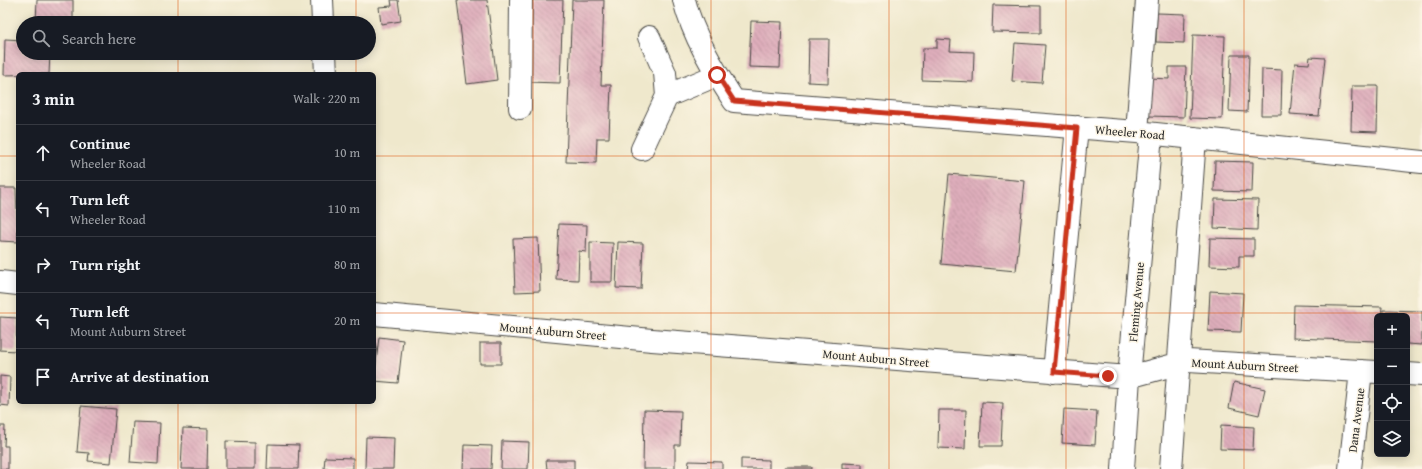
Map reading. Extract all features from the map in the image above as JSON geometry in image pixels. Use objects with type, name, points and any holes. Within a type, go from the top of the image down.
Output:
[{"type":"street","points":[[322,0],[323,16]]},
{"type":"street","points":[[520,108],[521,0]]},
{"type":"street","name":"Wheeler Road","points":[[684,0],[688,16],[717,75],[734,101],[1144,133],[1422,162]]},
{"type":"street","name":"Fleming Avenue","points":[[1123,469],[1130,377],[1144,133],[1147,0]]},
{"type":"street","points":[[642,149],[667,96],[664,73],[649,37]]},
{"type":"street","points":[[325,60],[326,72]]},
{"type":"street","points":[[667,96],[717,75]]},
{"type":"street","points":[[1054,372],[1077,128]]},
{"type":"street","points":[[1171,469],[1180,364],[1195,138]]},
{"type":"street","points":[[0,282],[16,284]]},
{"type":"street","name":"Mount Auburn Street","points":[[376,314],[652,340],[1130,377],[1188,361],[1369,372]]},
{"type":"street","name":"Dana Avenue","points":[[1350,469],[1369,372]]},
{"type":"street","points":[[1410,374],[1422,375]]},
{"type":"building","points":[[37,0],[73,0],[73,16],[36,16]]},
{"type":"building","points":[[391,0],[398,0],[401,21],[381,24],[379,7],[392,6]]},
{"type":"building","points":[[457,0],[487,0],[497,80],[467,84]]},
{"type":"building","points":[[530,0],[563,0],[560,83],[527,82]]},
{"type":"building","points":[[572,0],[604,0],[601,85],[611,85],[609,138],[597,138],[596,163],[566,162]]},
{"type":"building","points":[[993,5],[1041,6],[1041,33],[992,32]]},
{"type":"building","points":[[1157,13],[1185,14],[1184,43],[1156,42]]},
{"type":"building","points":[[751,21],[782,22],[780,68],[749,67]]},
{"type":"building","points":[[1193,35],[1225,36],[1222,119],[1190,118]]},
{"type":"building","points":[[5,39],[16,40],[16,60],[50,60],[49,72],[16,72],[16,75],[4,75]]},
{"type":"building","points":[[809,39],[829,39],[828,83],[808,82]]},
{"type":"building","points":[[937,39],[951,40],[950,51],[974,52],[973,82],[922,80],[923,48],[937,48]]},
{"type":"building","points":[[1015,43],[1045,45],[1042,83],[1012,81]]},
{"type":"building","points":[[1231,55],[1249,55],[1247,112],[1229,111]]},
{"type":"building","points":[[1310,57],[1325,58],[1319,116],[1290,114],[1295,63],[1309,64]]},
{"type":"building","points":[[1169,67],[1186,67],[1184,117],[1148,116],[1150,78],[1169,79]]},
{"type":"building","points":[[1262,69],[1282,70],[1281,115],[1261,115]]},
{"type":"building","points":[[1352,86],[1378,86],[1377,132],[1351,131]]},
{"type":"building","points":[[1215,161],[1253,162],[1252,192],[1214,191]]},
{"type":"building","points":[[949,174],[1025,181],[1016,271],[941,264]]},
{"type":"building","points":[[0,188],[16,188],[16,242],[0,241]]},
{"type":"building","points":[[1215,199],[1258,200],[1257,230],[1214,228]]},
{"type":"building","points":[[559,224],[587,225],[586,252],[579,251],[578,280],[556,279]]},
{"type":"building","points":[[538,238],[540,291],[515,292],[513,239]]},
{"type":"building","points":[[1210,238],[1254,239],[1254,256],[1239,256],[1239,267],[1209,266]]},
{"type":"building","points":[[590,242],[613,243],[612,282],[590,282]]},
{"type":"building","points":[[618,242],[643,243],[641,289],[616,288]]},
{"type":"building","points":[[1210,291],[1243,293],[1241,332],[1208,331]]},
{"type":"building","points":[[1294,305],[1382,307],[1381,313],[1374,313],[1374,341],[1293,338]]},
{"type":"building","points":[[1383,310],[1422,311],[1422,345],[1410,344],[1410,313],[1383,313]]},
{"type":"building","points":[[0,317],[16,318],[16,351],[0,350]]},
{"type":"building","points":[[379,337],[403,340],[398,383],[376,381],[376,363]]},
{"type":"building","points":[[480,343],[501,343],[501,364],[480,364]]},
{"type":"building","points":[[0,376],[10,377],[9,406],[0,405]]},
{"type":"building","points":[[1234,382],[1265,389],[1259,415],[1229,408]]},
{"type":"building","points":[[982,402],[1003,403],[1001,446],[980,446]]},
{"type":"building","points":[[81,406],[116,409],[111,463],[88,461],[89,453],[77,452]]},
{"type":"building","points":[[1064,409],[1097,411],[1095,445],[1062,443]]},
{"type":"building","points":[[644,410],[681,411],[680,445],[675,445],[675,469],[643,469]]},
{"type":"building","points":[[939,410],[966,410],[965,449],[938,448]]},
{"type":"building","points":[[133,422],[160,423],[158,464],[130,462]]},
{"type":"building","points":[[1221,425],[1254,427],[1253,450],[1220,449]]},
{"type":"building","points":[[0,426],[5,426],[4,446],[8,446],[8,469],[0,469]]},
{"type":"building","points":[[183,428],[208,429],[207,469],[181,469]]},
{"type":"building","points":[[366,437],[394,438],[393,469],[365,469]]},
{"type":"building","points":[[226,441],[255,442],[255,469],[226,469]]},
{"type":"building","points":[[502,441],[529,442],[528,469],[501,469]]},
{"type":"building","points":[[268,444],[299,445],[298,469],[267,469]]},
{"type":"building","points":[[464,445],[492,446],[491,469],[463,469]]},
{"type":"building","points":[[325,457],[353,458],[353,469],[324,469]]},
{"type":"building","points":[[741,459],[769,460],[769,469],[741,469]]},
{"type":"building","points":[[546,460],[574,460],[574,469],[547,469]]},
{"type":"building","points":[[689,461],[722,462],[722,469],[688,469]]},
{"type":"building","points":[[842,463],[862,464],[862,469],[842,469]]},
{"type":"building","points":[[785,467],[812,467],[812,469],[785,469]]},
{"type":"route","points":[[717,75],[734,101],[1077,128],[1054,372],[1108,376]]}]
